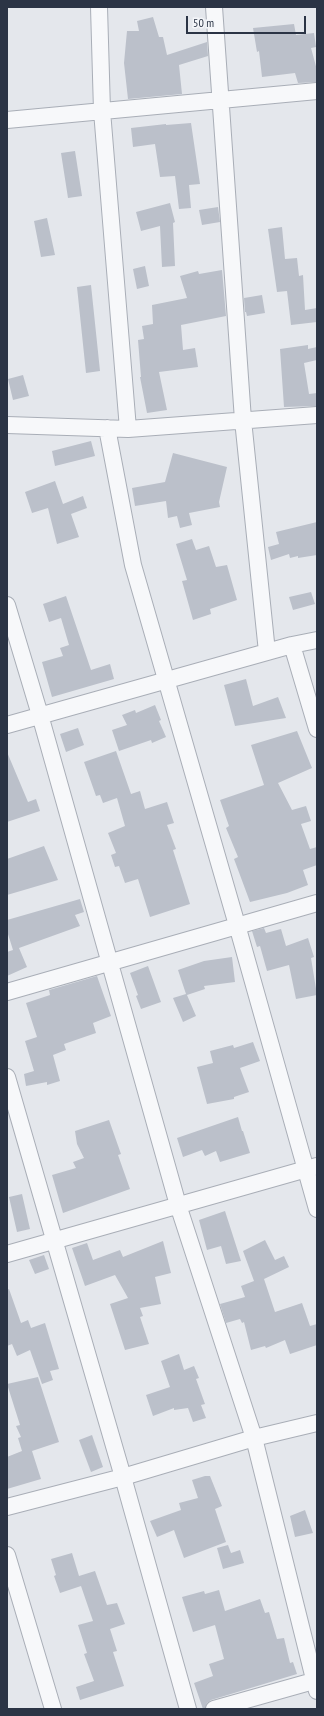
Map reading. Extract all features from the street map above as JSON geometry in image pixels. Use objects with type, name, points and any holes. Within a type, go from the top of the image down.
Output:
[{"type":"street","points":[[99,7],[102,111],[128,429]]},
{"type":"street","points":[[214,7],[243,420],[267,652]]},
{"type":"street","points":[[7,120],[317,91]]},
{"type":"street","points":[[7,426],[128,429],[317,415]]},
{"type":"street","points":[[107,428],[133,565],[237,925],[311,1168],[317,1209]]},
{"type":"street","points":[[7,605],[40,715],[178,1205],[254,1438],[316,1684],[214,1709]]},
{"type":"street","points":[[7,725],[292,645],[317,640]]},
{"type":"street","points":[[292,645],[317,729]]},
{"type":"street","points":[[7,992],[317,903]]},
{"type":"street","points":[[7,1077],[55,1239],[188,1709]]},
{"type":"street","points":[[7,1254],[55,1239],[311,1168]]},
{"type":"street","points":[[7,1507],[123,1477],[254,1438],[317,1423]]},
{"type":"street","points":[[7,1555],[53,1709]]},
{"type":"building","points":[[153,17],[159,37],[163,37],[167,55],[207,42],[208,56],[179,65],[182,94],[128,99],[124,63],[127,31],[139,31],[137,21]]},
{"type":"building","points":[[294,24],[296,35],[314,33],[316,47],[311,48],[317,70],[317,82],[298,83],[295,73],[262,77],[259,51],[257,52],[253,28]]},
{"type":"building","points":[[191,123],[200,184],[189,185],[191,208],[179,209],[175,176],[160,177],[155,144],[133,147],[131,128]]},
{"type":"building","points":[[75,151],[82,196],[68,198],[61,153]]},
{"type":"building","points":[[170,203],[175,222],[173,223],[175,266],[162,267],[160,226],[141,231],[136,212]]},
{"type":"building","points":[[218,207],[220,222],[202,225],[199,210]]},
{"type":"building","points":[[47,218],[55,255],[41,257],[34,221]]},
{"type":"building","points":[[282,227],[285,259],[297,258],[299,276],[303,275],[305,310],[317,308],[317,322],[291,325],[287,291],[277,292],[268,229]]},
{"type":"building","points":[[145,266],[149,286],[137,289],[133,269]]},
{"type":"building","points":[[222,270],[226,316],[181,325],[183,350],[195,348],[198,367],[159,372],[167,410],[147,413],[140,377],[138,340],[144,339],[142,326],[153,324],[152,305],[187,298],[180,276],[198,271],[199,274]]},
{"type":"building","points":[[91,285],[100,371],[86,373],[77,287]]},
{"type":"building","points":[[262,295],[265,313],[247,316],[245,312],[244,298]]},
{"type":"building","points":[[308,345],[308,349],[317,347],[317,360],[304,363],[309,394],[317,393],[317,406],[284,407],[280,349]]},
{"type":"building","points":[[23,375],[29,396],[13,400],[8,379]]},
{"type":"building","points":[[91,441],[95,456],[55,466],[52,451]]},
{"type":"building","points":[[173,453],[227,467],[219,502],[220,507],[189,513],[192,525],[180,528],[177,516],[168,518],[166,501],[135,506],[132,488],[165,482]]},
{"type":"building","points":[[55,481],[63,504],[83,496],[87,508],[71,514],[79,537],[57,544],[48,508],[32,513],[25,492]]},
{"type":"building","points":[[317,522],[317,555],[290,558],[289,554],[271,560],[268,547],[279,544],[276,532]]},
{"type":"building","points":[[192,539],[196,550],[209,546],[216,567],[227,565],[237,600],[210,609],[211,614],[193,620],[182,581],[187,580],[176,544]]},
{"type":"building","points":[[311,592],[315,604],[293,610],[289,597]]},
{"type":"building","points":[[66,596],[91,670],[110,664],[114,679],[52,697],[42,662],[63,656],[60,648],[69,645],[61,618],[49,622],[43,604]]},
{"type":"building","points":[[246,679],[253,706],[278,697],[286,718],[235,726],[224,685]]},
{"type":"building","points":[[155,705],[161,720],[159,721],[166,737],[152,743],[151,740],[119,751],[112,730],[127,725],[122,715],[135,710],[136,713]]},
{"type":"building","points":[[78,728],[84,745],[66,752],[60,734]]},
{"type":"building","points":[[297,731],[312,768],[278,783],[292,810],[306,806],[311,821],[301,824],[310,849],[317,847],[317,865],[303,870],[308,885],[287,893],[250,902],[234,859],[238,857],[226,828],[229,826],[220,800],[264,785],[251,745]]},
{"type":"building","points":[[116,751],[131,794],[140,791],[145,809],[167,802],[174,823],[167,825],[176,849],[173,850],[190,904],[150,917],[138,879],[125,883],[119,866],[115,867],[111,855],[116,853],[108,833],[125,826],[117,798],[103,803],[100,795],[96,796],[84,762]]},
{"type":"building","points":[[7,752],[28,802],[36,799],[40,811],[7,822]]},
{"type":"building","points":[[44,846],[58,880],[7,895],[7,859]]},
{"type":"building","points":[[80,899],[84,912],[75,915],[80,926],[19,948],[27,967],[7,976],[7,952],[13,950],[7,931],[7,920]]},
{"type":"building","points":[[264,928],[266,933],[281,929],[286,946],[308,938],[314,957],[311,958],[317,995],[296,999],[289,965],[267,971],[260,946],[257,947],[252,931]]},
{"type":"building","points":[[232,957],[235,982],[204,986],[205,989],[187,995],[196,1016],[183,1022],[173,998],[186,994],[178,970],[204,961]]},
{"type":"building","points":[[148,966],[161,1002],[141,1009],[136,996],[138,995],[130,973]]},
{"type":"building","points":[[97,976],[111,1016],[93,1023],[96,1033],[64,1044],[66,1050],[53,1055],[60,1081],[47,1085],[47,1082],[26,1086],[24,1074],[34,1071],[25,1041],[37,1037],[26,1003],[50,995],[49,990]]},
{"type":"building","points":[[253,1042],[260,1061],[240,1068],[249,1092],[234,1097],[234,1099],[207,1104],[197,1067],[213,1063],[210,1051],[233,1045],[234,1048]]},
{"type":"building","points":[[238,1117],[250,1153],[220,1162],[216,1151],[205,1156],[202,1150],[183,1157],[177,1138]]},
{"type":"building","points":[[109,1120],[121,1154],[118,1155],[130,1189],[63,1213],[52,1175],[76,1168],[73,1162],[84,1158],[77,1144],[75,1131]]},
{"type":"building","points":[[22,1194],[30,1229],[17,1232],[9,1197]]},
{"type":"building","points":[[225,1211],[241,1261],[226,1264],[221,1246],[207,1250],[199,1220]]},
{"type":"building","points":[[265,1240],[275,1260],[284,1256],[289,1267],[264,1279],[275,1312],[302,1303],[310,1326],[317,1324],[317,1345],[290,1354],[285,1340],[266,1348],[265,1346],[251,1350],[244,1322],[242,1323],[240,1319],[226,1323],[220,1304],[245,1297],[241,1286],[254,1281],[243,1251]]},
{"type":"building","points":[[163,1241],[171,1273],[155,1277],[161,1304],[140,1308],[143,1316],[140,1317],[149,1344],[125,1350],[110,1304],[128,1298],[115,1275],[85,1286],[72,1248],[87,1243],[93,1260],[120,1250],[123,1257]]},
{"type":"building","points":[[44,1255],[49,1269],[35,1274],[29,1260]]},
{"type":"building","points":[[9,1289],[21,1323],[28,1320],[31,1328],[45,1323],[59,1369],[50,1371],[53,1380],[42,1384],[30,1350],[17,1356],[12,1344],[7,1346],[7,1290]]},
{"type":"building","points":[[179,1354],[184,1370],[194,1366],[199,1378],[196,1379],[205,1404],[201,1405],[206,1418],[193,1422],[188,1408],[174,1410],[174,1408],[153,1416],[146,1395],[170,1387],[161,1361]]},
{"type":"building","points":[[38,1377],[59,1442],[32,1451],[41,1479],[7,1489],[7,1457],[22,1451],[18,1438],[21,1437],[16,1426],[20,1425],[7,1384]]},
{"type":"building","points":[[92,1435],[103,1467],[91,1472],[79,1440]]},
{"type":"building","points":[[210,1476],[222,1506],[215,1509],[226,1542],[184,1558],[174,1530],[157,1537],[150,1521],[181,1510],[179,1503],[198,1498],[192,1480]]},
{"type":"building","points":[[305,1510],[313,1533],[295,1537],[290,1516]]},
{"type":"building","points":[[228,1545],[231,1553],[240,1550],[244,1563],[223,1569],[217,1548]]},
{"type":"building","points":[[72,1553],[79,1576],[95,1571],[107,1605],[117,1603],[125,1624],[110,1629],[117,1651],[113,1652],[124,1686],[80,1700],[76,1687],[94,1681],[84,1654],[87,1653],[78,1625],[93,1621],[81,1586],[60,1593],[54,1576],[56,1575],[51,1559]]},
{"type":"building","points":[[219,1590],[225,1611],[260,1599],[265,1613],[269,1612],[277,1639],[284,1638],[290,1663],[293,1662],[297,1674],[211,1700],[207,1703],[205,1709],[203,1709],[194,1683],[213,1676],[209,1664],[224,1659],[215,1625],[193,1632],[182,1597],[204,1591],[205,1594]]}]
